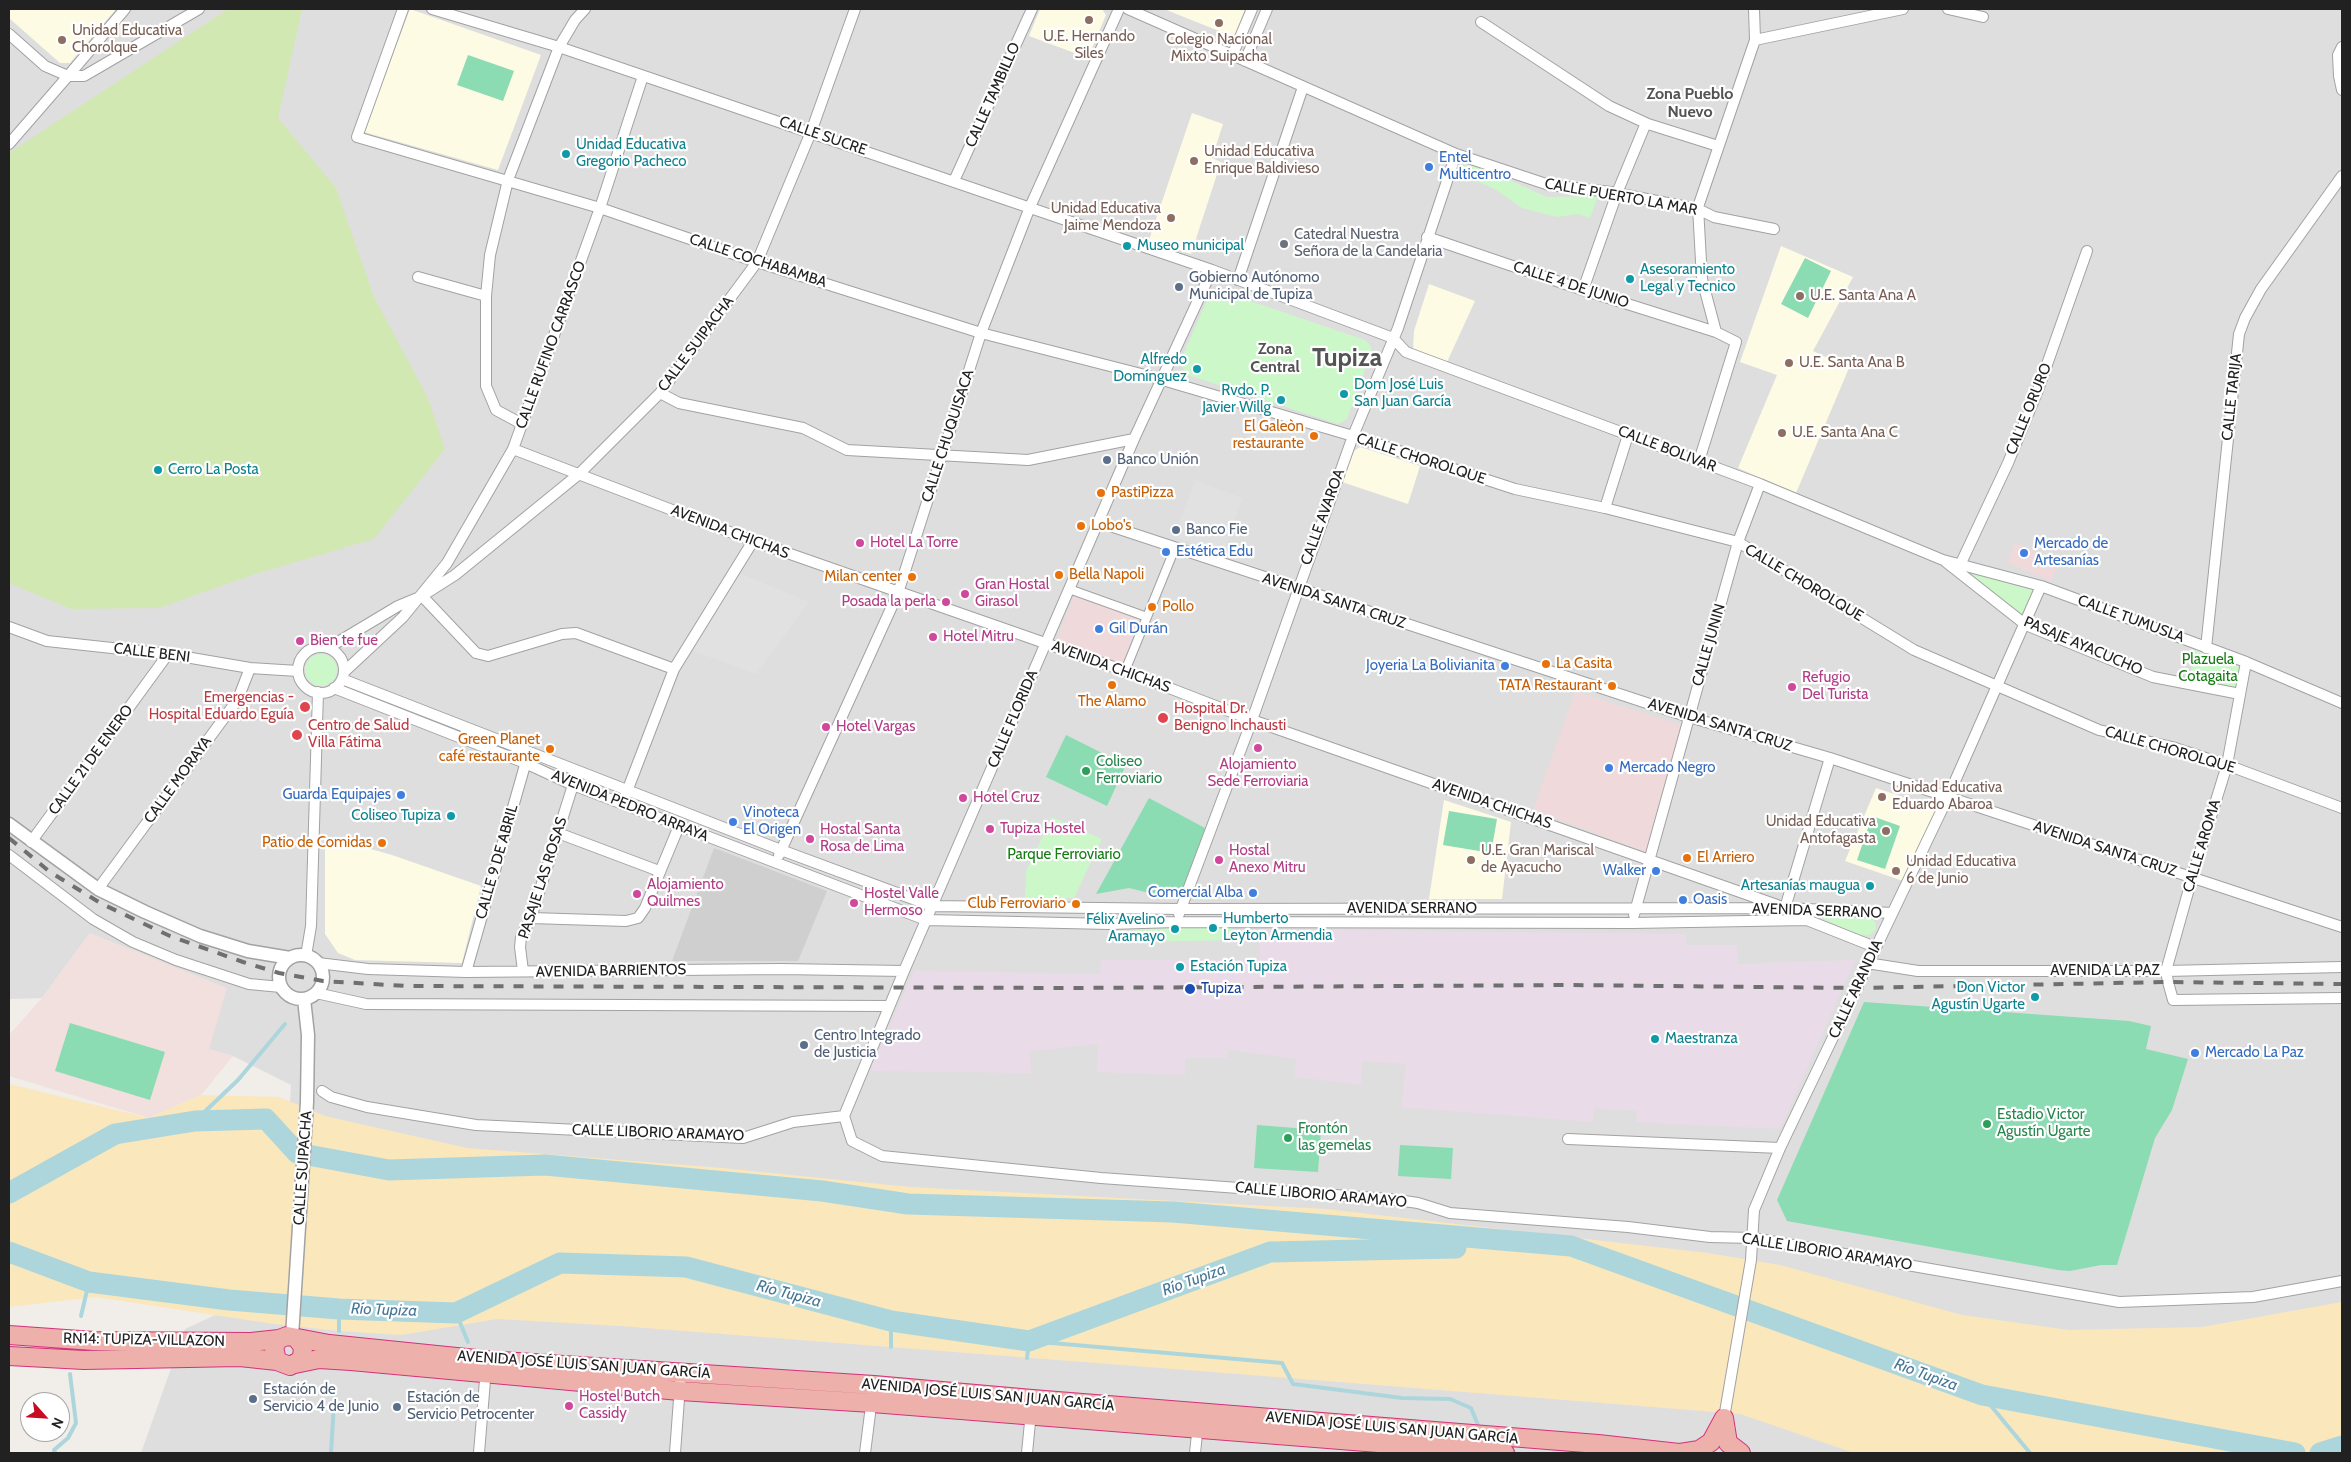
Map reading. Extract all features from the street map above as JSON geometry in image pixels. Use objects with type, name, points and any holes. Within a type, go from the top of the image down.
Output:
[{"type":"highway","name":"RN14: TUPIZA-VILLAZON","points":[[9,1335],[42,1339],[94,1341],[250,1342],[289,1338]]},
{"type":"highway","points":[[289,1338],[301,1342],[303,1352],[295,1364],[285,1366],[277,1361],[274,1347],[289,1338]]},
{"type":"highway","name":"AVENIDA JOSÉ LUIS SAN JUAN GARCÍA","points":[[289,1338],[486,1368],[680,1391],[872,1403],[1031,1408],[1198,1421],[1505,1453]]},
{"type":"highway","points":[[42,1339],[42,1358]]},
{"type":"highway","name":"RN14: TUPIZA-VILLAZON","points":[[9,1356],[84,1360],[240,1357],[277,1361]]},
{"type":"highway","name":"AVENIDA JOSÉ LUIS SAN JUAN GARCÍA","points":[[295,1364],[319,1359],[486,1368],[681,1372],[874,1384],[1031,1408]]},
{"type":"highway","points":[[1724,1418],[1728,1443],[1741,1453]]},
{"type":"highway","name":"AVENIDA JOSÉ LUIS SAN JUAN GARCÍA","points":[[1399,1442],[1680,1453],[1699,1450],[1711,1442],[1724,1418]]},
{"type":"street","points":[[9,144],[125,9]]},
{"type":"street","points":[[9,34],[45,66],[68,76],[84,76],[199,9]]},
{"type":"street","name":"CALLE COCHABAMBA","points":[[403,9],[357,137],[600,208],[757,262],[981,333],[1162,380]]},
{"type":"street","name":"CALLE SUCRE","points":[[432,9],[560,47],[1030,206],[1212,270],[1393,338]]},
{"type":"street","points":[[575,20],[577,9]]},
{"type":"street","points":[[522,424],[496,410],[486,386],[486,296],[490,255],[508,180],[560,47],[575,20],[585,9]]},
{"type":"street","name":"CALLE SUIPACHA","points":[[328,648],[398,606],[422,596],[455,575],[579,474],[660,393],[757,262],[811,132],[855,9]]},
{"type":"street","name":"CALLE TAMBILLO","points":[[954,181],[1032,9]]},
{"type":"street","name":"CALLE CHUQUISACA","points":[[776,863],[898,592],[981,333],[1030,206],[1119,9]]},
{"type":"street","name":"CALLE PUERTO LA MAR","points":[[1128,9],[1456,154],[1549,185],[1617,193],[1698,209],[1714,217],[1774,229]]},
{"type":"street","points":[[1232,56],[1252,9]]},
{"type":"street","points":[[1245,61],[1267,9]]},
{"type":"street","points":[[1716,332],[1702,279],[1698,209],[1755,40],[1754,9]]},
{"type":"street","points":[[1755,40],[1903,9]]},
{"type":"street","points":[[1948,9],[1983,17]]},
{"type":"street","points":[[1481,22],[1610,106],[1646,123],[1718,146]]},
{"type":"street","points":[[2342,47],[2338,55],[2338,76],[2342,90]]},
{"type":"street","name":"CALLE RUFINO CARRASCO","points":[[422,596],[447,563],[513,449],[600,208],[643,76]]},
{"type":"street","points":[[1238,280],[1303,87]]},
{"type":"street","points":[[1583,290],[1617,193],[1646,123]]},
{"type":"street","name":"CALLE AVAROA","points":[[1176,922],[1252,720],[1353,436],[1398,328],[1456,154]]},
{"type":"street","name":"CALLE TARIJA","points":[[2206,648],[2239,334],[2244,318],[2260,289],[2342,176]]},
{"type":"street","name":"CALLE 4 DE JUNIO","points":[[1428,237],[1583,290],[1716,332],[1736,342],[1699,461]]},
{"type":"street","name":"CALLE ORURO","points":[[1961,563],[2008,463],[2038,390],[2087,251]]},
{"type":"street","name":"CALLE FLORIDA","points":[[844,1116],[889,1006],[1069,588],[1134,439],[1212,270]]},
{"type":"street","points":[[418,277],[486,296]]},
{"type":"street","name":"CALLE BOLIVAR","points":[[1393,338],[1406,352],[1760,484],[1943,560]]},
{"type":"street","name":"CALLE CHOROLQUE","points":[[1162,380],[1353,436],[1515,489],[1605,508],[1738,542],[1914,650],[2099,730],[2172,748],[2227,765],[2342,808]]},
{"type":"street","points":[[660,393],[679,403],[803,428],[847,450],[1028,460],[1134,439]]},
{"type":"street","points":[[1605,508],[1628,435]]},
{"type":"street","name":"AVENIDA CHICHAS","points":[[513,449],[753,541],[1125,671],[1252,720],[1785,908]]},
{"type":"street","name":"CALLE JUNIN","points":[[1632,923],[1648,859],[1738,542],[1760,484]]},
{"type":"street","name":"AVENIDA SANTA CRUZ","points":[[1098,522],[1689,717],[1830,758],[2342,927]]},
{"type":"street","points":[[623,802],[674,669],[753,541]]},
{"type":"street","points":[[1125,671],[1175,548]]},
{"type":"street","name":"CALLE TUMUSLA","points":[[1943,560],[1961,563],[2041,586],[2246,662],[2342,703]]},
{"type":"street","name":"PASAJE AYACUCHO","points":[[1943,560],[2026,625],[2153,677],[2240,694]]},
{"type":"street","name":"CALLE ARANDIA","points":[[1724,1418],[1751,1260],[1754,1210],[1780,1148],[1948,797],[2026,625],[2041,586]]},
{"type":"street","points":[[1069,588],[1147,617]]},
{"type":"street","points":[[422,596],[476,653],[488,656],[562,634],[576,634],[674,669]]},
{"type":"street","name":"CALLE SUIPACHA","points":[[343,675],[422,596]]},
{"type":"street","name":"CALLE BENI","points":[[9,627],[47,641],[168,654],[250,668],[298,671]]},
{"type":"street","points":[[313,648],[328,648],[340,657],[343,675],[334,688],[329,691],[318,692],[304,686],[298,671],[298,664],[307,652],[313,648]]},
{"type":"street","name":"CALLE 21 DE ENERO","points":[[31,842],[168,654]]},
{"type":"street","name":"CALLE AROMA","points":[[2246,662],[2227,765],[2166,971],[2173,1000],[2342,998]]},
{"type":"street","name":"CALLE MORAYA","points":[[98,889],[238,699],[250,668]]},
{"type":"street","name":"AVENIDA PEDRO ARRAYA","points":[[343,675],[530,752],[781,850],[932,906]]},
{"type":"street","name":"AVENIDA PEDRO ARRAYA","points":[[334,688],[525,763],[573,785],[623,802],[679,826],[926,920]]},
{"type":"street","points":[[306,956],[311,926],[318,692]]},
{"type":"street","name":"CALLE 9 DE ABRIL","points":[[466,972],[525,763],[530,752]]},
{"type":"street","points":[[1784,920],[1785,908],[1830,758]]},
{"type":"street","name":"PASAJE LAS ROSAS","points":[[522,971],[521,937],[531,918],[573,785]]},
{"type":"street","points":[[9,824],[31,842],[98,889],[200,936],[248,951],[290,958],[306,956],[318,963],[323,975],[323,981],[316,994]]},
{"type":"street","points":[[531,918],[626,921],[638,918],[645,908],[679,826]]},
{"type":"street","points":[[558,833],[659,871]]},
{"type":"street","points":[[9,855],[93,919],[133,942],[176,960],[249,984],[281,987]]},
{"type":"street","name":"AVENIDA SERRANO","points":[[932,906],[1785,908],[1892,913]]},
{"type":"street","name":"AVENIDA SERRANO","points":[[926,920],[1110,924],[1176,922],[1632,923],[1807,920],[1875,947]]},
{"type":"street","points":[[290,958],[281,967],[279,973],[281,987],[290,997],[304,999],[316,994],[366,1004],[889,1006]]},
{"type":"street","name":"AVENIDA BARRIENTOS","points":[[318,963],[368,969],[466,972],[781,969],[904,971]]},
{"type":"street","name":"AVENIDA LA PAZ","points":[[1867,963],[1918,971],[2166,971],[2342,967]]},
{"type":"street","name":"CALLE SUIPACHA","points":[[289,1338],[307,1102],[308,1035],[304,999]]},
{"type":"street","name":"CALLE LIBORIO ARAMAYO","points":[[322,1091],[331,1097],[367,1107],[476,1125],[743,1138],[793,1122],[844,1116],[852,1141],[882,1156],[1101,1178],[1390,1200],[1418,1203],[1450,1213],[1628,1227],[1710,1237],[1753,1238],[2119,1302],[2253,1297],[2342,1281]]},
{"type":"street","points":[[1568,1139],[1780,1148]]},
{"type":"street","points":[[479,1453],[486,1368]]},
{"type":"street","points":[[675,1453],[681,1372]]},
{"type":"street","points":[[866,1453],[874,1384]]},
{"type":"street","points":[[1027,1453],[1031,1408]]},
{"type":"street","points":[[1196,1453],[1198,1421]]},
{"type":"shaded area","name":"Tupiza","points":[[9,9],[2342,9],[2342,1453],[141,1453],[185,1329],[280,1285],[291,1085],[233,1056],[209,1050],[90,933],[42,998],[9,999]]},
{"type":"shaded area","name":"Unidad Educativa Chorolque","points":[[9,9],[116,9],[70,63],[60,63],[9,18]]},
{"type":"shaded area","points":[[410,9],[541,55],[498,170],[364,132]]},
{"type":"shaded area","points":[[1040,9],[1102,9],[1106,15],[1088,58],[1029,36]]},
{"type":"shaded area","name":"Colegio Nacional Mixto Suipacha","points":[[1164,9],[1245,9],[1234,37]]},
{"type":"shaded area","points":[[1192,113],[1223,124],[1212,158],[1221,162],[1191,254],[1149,240]]},
{"type":"shaded area","points":[[1781,246],[1853,277],[1813,351],[1849,368],[1796,493],[1738,468],[1777,375],[1740,362]]},
{"type":"shaded area","points":[[1429,284],[1475,301],[1447,362],[1413,351],[1414,331]]},
{"type":"shaded area","points":[[1360,447],[1420,466],[1408,504],[1342,482],[1354,451]]},
{"type":"shaded area","points":[[1195,480],[1242,498],[1224,552],[1174,537]]},
{"type":"shaded area","name":"Mercado de Artesanías","points":[[2015,543],[2060,563],[2051,581],[2007,563]]},
{"type":"shaded area","points":[[739,573],[809,602],[756,674],[691,650]]},
{"type":"shaded area","name":"Gil Durán","points":[[1076,591],[1141,616],[1122,665],[1056,642]]},
{"type":"shaded area","name":"Mercado Negro","points":[[1575,692],[1682,725],[1646,852],[1533,810]]},
{"type":"shaded area","points":[[1876,788],[1939,809],[1903,881],[1845,861]]},
{"type":"shaded area","name":"U.E. Gran Mariscal de Ayacucho","points":[[1444,800],[1511,822],[1502,899],[1429,899]]},
{"type":"shaded area","points":[[325,836],[392,855],[481,886],[462,963],[355,960],[338,953],[325,934]]},
{"type":"shaded area","points":[[714,848],[827,891],[798,961],[672,961]]},
{"type":"shaded area","name":"Estación Tupiza","points":[[1260,929],[1686,934],[1686,945],[1737,945],[1738,964],[1855,960],[1780,1129],[1636,1122],[1637,1111],[1594,1108],[1593,1122],[1402,1107],[1406,1064],[1362,1061],[1361,1085],[1295,1077],[1296,1059],[1228,1050],[1227,1058],[1185,1058],[1185,1075],[1097,1072],[1098,1044],[1030,1051],[1031,1073],[870,1071],[914,971],[1100,974],[1101,960],[1260,960]]},
{"type":"shaded area","points":[[90,933],[227,988],[209,1049],[233,1056],[201,1095],[149,1118],[9,1076],[9,1035],[42,998]]},
{"type":"green space","points":[[228,9],[302,9],[278,118],[336,188],[374,297],[428,398],[445,449],[374,539],[255,574],[159,608],[71,609],[9,583],[9,153]]},
{"type":"green space","points":[[468,55],[514,71],[503,101],[457,85]]},
{"type":"green space","points":[[1471,163],[1547,197],[1598,196],[1590,218],[1579,214],[1557,217],[1522,208],[1495,189],[1462,175],[1465,166]]},
{"type":"green space","points":[[1805,258],[1831,271],[1808,318],[1781,304]]},
{"type":"green space","points":[[1221,291],[1365,340],[1370,345],[1372,351],[1347,419],[1338,424],[1188,375],[1182,367],[1181,359],[1209,296],[1214,292]]},
{"type":"green space","points":[[1953,564],[2036,588],[2024,619]]},
{"type":"green space","name":"Plazuela Cotagaita","points":[[2196,649],[2242,664],[2238,690],[2189,681]]},
{"type":"green space","points":[[321,654],[333,658],[337,670],[333,682],[321,686],[309,682],[305,670],[309,658]]},
{"type":"green space","name":"Coliseo Ferroviario","points":[[1066,735],[1126,765],[1107,806],[1046,777]]},
{"type":"green space","points":[[1149,798],[1205,828],[1181,897],[1170,898],[1129,888],[1096,894]]},
{"type":"green space","points":[[1449,811],[1497,819],[1491,853],[1443,845]]},
{"type":"green space","points":[[1872,816],[1900,826],[1885,869],[1857,860]]},
{"type":"green space","name":"Parque Ferroviario","points":[[1052,817],[1102,839],[1074,898],[1025,900],[1026,871]]},
{"type":"green space","points":[[1867,915],[1875,922],[1876,929],[1870,935],[1860,935],[1819,917]]},
{"type":"green space","points":[[1232,927],[1232,940],[1133,942],[1133,929]]},
{"type":"green space","name":"Estadio Victor Agustín Ugarte","points":[[1864,1002],[2129,1021],[2151,1026],[2146,1049],[2188,1059],[2172,1110],[2155,1138],[2117,1265],[2101,1265],[2070,1271],[2058,1270],[1787,1221],[1777,1200]]},
{"type":"green space","points":[[70,1023],[165,1052],[150,1100],[55,1071]]},
{"type":"green space","points":[[1257,1125],[1321,1130],[1318,1172],[1254,1168]]},
{"type":"green space","points":[[1400,1145],[1453,1148],[1451,1179],[1398,1176]]},
{"type":"sand","points":[[9,1084],[149,1118],[201,1095],[279,1097],[325,1116],[467,1148],[722,1168],[910,1187],[1326,1209],[1708,1253],[1780,1265],[1962,1315],[2069,1330],[2202,1327],[2342,1302],[2342,1453],[1854,1453],[1740,1414],[1302,1379],[620,1326],[497,1319],[401,1335],[274,1324],[95,1297],[9,1307]]},
{"type":"waterway","points":[[195,1121],[238,1080],[285,1024]]},
{"type":"waterway","name":"Río Tupiza","points":[[9,1193],[115,1134],[195,1121],[266,1119],[297,1153],[389,1170],[545,1165],[822,1191],[908,1204],[1173,1212],[1571,1246],[1982,1395],[2295,1453]]},
{"type":"waterway","name":"Río Tupiza","points":[[9,1252],[89,1282],[229,1300],[339,1309],[456,1313],[560,1263],[686,1267],[891,1321],[1029,1341],[1270,1252],[1456,1248]]},
{"type":"waterway","points":[[81,1316],[89,1282]]},
{"type":"waterway","points":[[339,1309],[339,1331]]},
{"type":"waterway","points":[[456,1313],[468,1342]]},
{"type":"waterway","points":[[891,1321],[891,1347]]},
{"type":"waterway","points":[[1027,1358],[1029,1341],[1282,1363],[1293,1384],[1402,1398],[1450,1399],[1471,1408],[1478,1425]]},
{"type":"waterway","points":[[55,1453],[54,1450],[68,1438],[76,1423],[70,1374]]},
{"type":"waterway","points":[[331,1453],[335,1387]]},
{"type":"waterway","points":[[1982,1395],[2030,1453]]},
{"type":"waterway","name":"Río Tupiza","points":[[2320,1453],[2342,1446]]},
{"type":"railway","points":[[9,838],[50,872],[102,904],[170,936],[279,973],[323,981],[406,986],[1070,988],[1569,985],[1856,988],[2168,982],[2342,984]]},
{"type":"place","name":"U.E. Hernando Siles","points":[[1089,20]]},
{"type":"place","name":"Colegio Nacional Mixto Suipacha","points":[[1219,23]]},
{"type":"place","name":"Unidad Educativa Chorolque","points":[[62,40]]},
{"type":"place","name":"Unidad Educativa Gregorio Pacheco","points":[[566,154]]},
{"type":"place","name":"Unidad Educativa Enrique Baldivieso","points":[[1194,161]]},
{"type":"place","name":"Entel Multicentro","points":[[1429,167]]},
{"type":"place","name":"Unidad Educativa Jaime Mendoza","points":[[1171,218]]},
{"type":"place","name":"Catedral Nuestra Señora de la Candelaria","points":[[1284,244]]},
{"type":"place","name":"Museo municipal","points":[[1127,246]]},
{"type":"place","name":"Asesoramiento Legal y Tecnico","points":[[1630,279]]},
{"type":"place","name":"Gobierno Autónomo Municipal de Tupiza","points":[[1179,287]]},
{"type":"place","name":"U.E. Santa Ana A","points":[[1800,296]]},
{"type":"place","name":"U.E. Santa Ana B","points":[[1789,363]]},
{"type":"place","name":"Alfredo Domínguez","points":[[1197,369]]},
{"type":"place","name":"Dom José Luis San Juan García","points":[[1344,394]]},
{"type":"place","name":"Rvdo. P. Javier Willg","points":[[1281,400]]},
{"type":"place","name":"U.E. Santa Ana C","points":[[1782,433]]},
{"type":"place","name":"El Galeòn restaurante","points":[[1314,436]]},
{"type":"place","name":"Banco Unión","points":[[1107,460]]},
{"type":"place","name":"Cerro La Posta","points":[[158,470]]},
{"type":"place","name":"PastiPizza","points":[[1101,493]]},
{"type":"place","name":"Lobo's","points":[[1081,526]]},
{"type":"place","name":"Banco Fie","points":[[1176,530]]},
{"type":"place","name":"Hotel La Torre","points":[[860,543]]},
{"type":"place","name":"Estética Edu","points":[[1166,552]]},
{"type":"place","name":"Mercado de Artesanías","points":[[2024,553]]},
{"type":"place","name":"Bella Napoli","points":[[1059,575]]},
{"type":"place","name":"Milan center","points":[[912,577]]},
{"type":"place","name":"Gran Hostal Girasol","points":[[965,594]]},
{"type":"place","name":"Posada la perla","points":[[946,602]]},
{"type":"place","name":"Pollo","points":[[1152,607]]},
{"type":"place","name":"Gil Durán","points":[[1099,629]]},
{"type":"place","name":"Hotel Mitru","points":[[933,637]]},
{"type":"place","name":"Bien te fue","points":[[300,641]]},
{"type":"place","name":"La Casita","points":[[1546,664]]},
{"type":"place","name":"Joyeria La Bolivianita","points":[[1505,666]]},
{"type":"place","name":"The Alamo","points":[[1112,685]]},
{"type":"place","name":"TATA Restaurant","points":[[1612,686]]},
{"type":"place","name":"Refugio Del Turista","points":[[1792,687]]},
{"type":"place","name":"Emergencias - Hospital Eduardo Eguía","points":[[305,707]]},
{"type":"place","name":"Hospital Dr. Benigno Inchausti","points":[[1163,718]]},
{"type":"place","name":"Hotel Vargas","points":[[826,727]]},
{"type":"place","name":"Centro de Salud Villa Fátima","points":[[297,735]]},
{"type":"place","name":"Alojamiento Sede Ferroviaria","points":[[1258,748]]},
{"type":"place","name":"Green Planet café restaurante","points":[[550,749]]},
{"type":"place","name":"Mercado Negro","points":[[1609,768]]},
{"type":"place","name":"Coliseo Ferroviario","points":[[1086,771]]},
{"type":"place","name":"Guarda Equipajes","points":[[401,795]]},
{"type":"place","name":"Unidad Educativa Eduardo Abaroa","points":[[1882,797]]},
{"type":"place","name":"Hotel Cruz","points":[[963,798]]},
{"type":"place","name":"Coliseo Tupiza","points":[[451,816]]},
{"type":"place","name":"Vinoteca El Origen","points":[[733,822]]},
{"type":"place","name":"Tupiza Hostel","points":[[990,829]]},
{"type":"place","name":"Unidad Educativa Antofagasta","points":[[1886,831]]},
{"type":"place","name":"Hostal Santa Rosa de Lima","points":[[810,839]]},
{"type":"place","name":"Patio de Comidas","points":[[382,843]]},
{"type":"place","name":"El Arriero","points":[[1687,858]]},
{"type":"place","name":"Hostal Anexo Mitru","points":[[1219,860]]},
{"type":"place","name":"U.E. Gran Mariscal de Ayacucho","points":[[1471,860]]},
{"type":"place","name":"Walker","points":[[1656,871]]},
{"type":"place","name":"Unidad Educativa 6 de Junio","points":[[1896,871]]},
{"type":"place","name":"Artesanías maugua","points":[[1870,886]]},
{"type":"place","name":"Comercial Alba","points":[[1253,893]]},
{"type":"place","name":"Alojamiento Quilmes","points":[[637,894]]},
{"type":"place","name":"Oasis","points":[[1683,900]]},
{"type":"place","name":"Hostel Valle Hermoso","points":[[854,903]]},
{"type":"place","name":"Club Ferroviario","points":[[1076,904]]},
{"type":"place","name":"Humberto Leyton Armendia","points":[[1213,928]]},
{"type":"place","name":"Félix Avelino Aramayo","points":[[1175,929]]},
{"type":"place","name":"Estación Tupiza","points":[[1180,967]]},
{"type":"place","name":"Tupiza","points":[[1190,989]]},
{"type":"place","name":"Don Victor Agustín Ugarte","points":[[2035,997]]},
{"type":"place","name":"Maestranza","points":[[1655,1039]]},
{"type":"place","name":"Centro Integrado de Justicia","points":[[804,1045]]},
{"type":"place","name":"Mercado La Paz","points":[[2195,1053]]},
{"type":"place","name":"Estadio Victor Agustín Ugarte","points":[[1987,1124]]},
{"type":"place","name":"Frontón las gemelas","points":[[1288,1138]]},
{"type":"place","name":"Estación de Servicio 4 de Junio","points":[[253,1399]]},
{"type":"place","name":"Hostel Butch Cassidy","points":[[569,1406]]},
{"type":"place","name":"Estación de Servicio Petrocenter","points":[[397,1407]]},
{"type":"district","name":"Zona Pueblo Nuevo","points":[[1690,103]]},
{"type":"district","name":"Zona Central","points":[[1275,358]]},
{"type":"district","name":"Tupiza","points":[[1347,359]]}]
